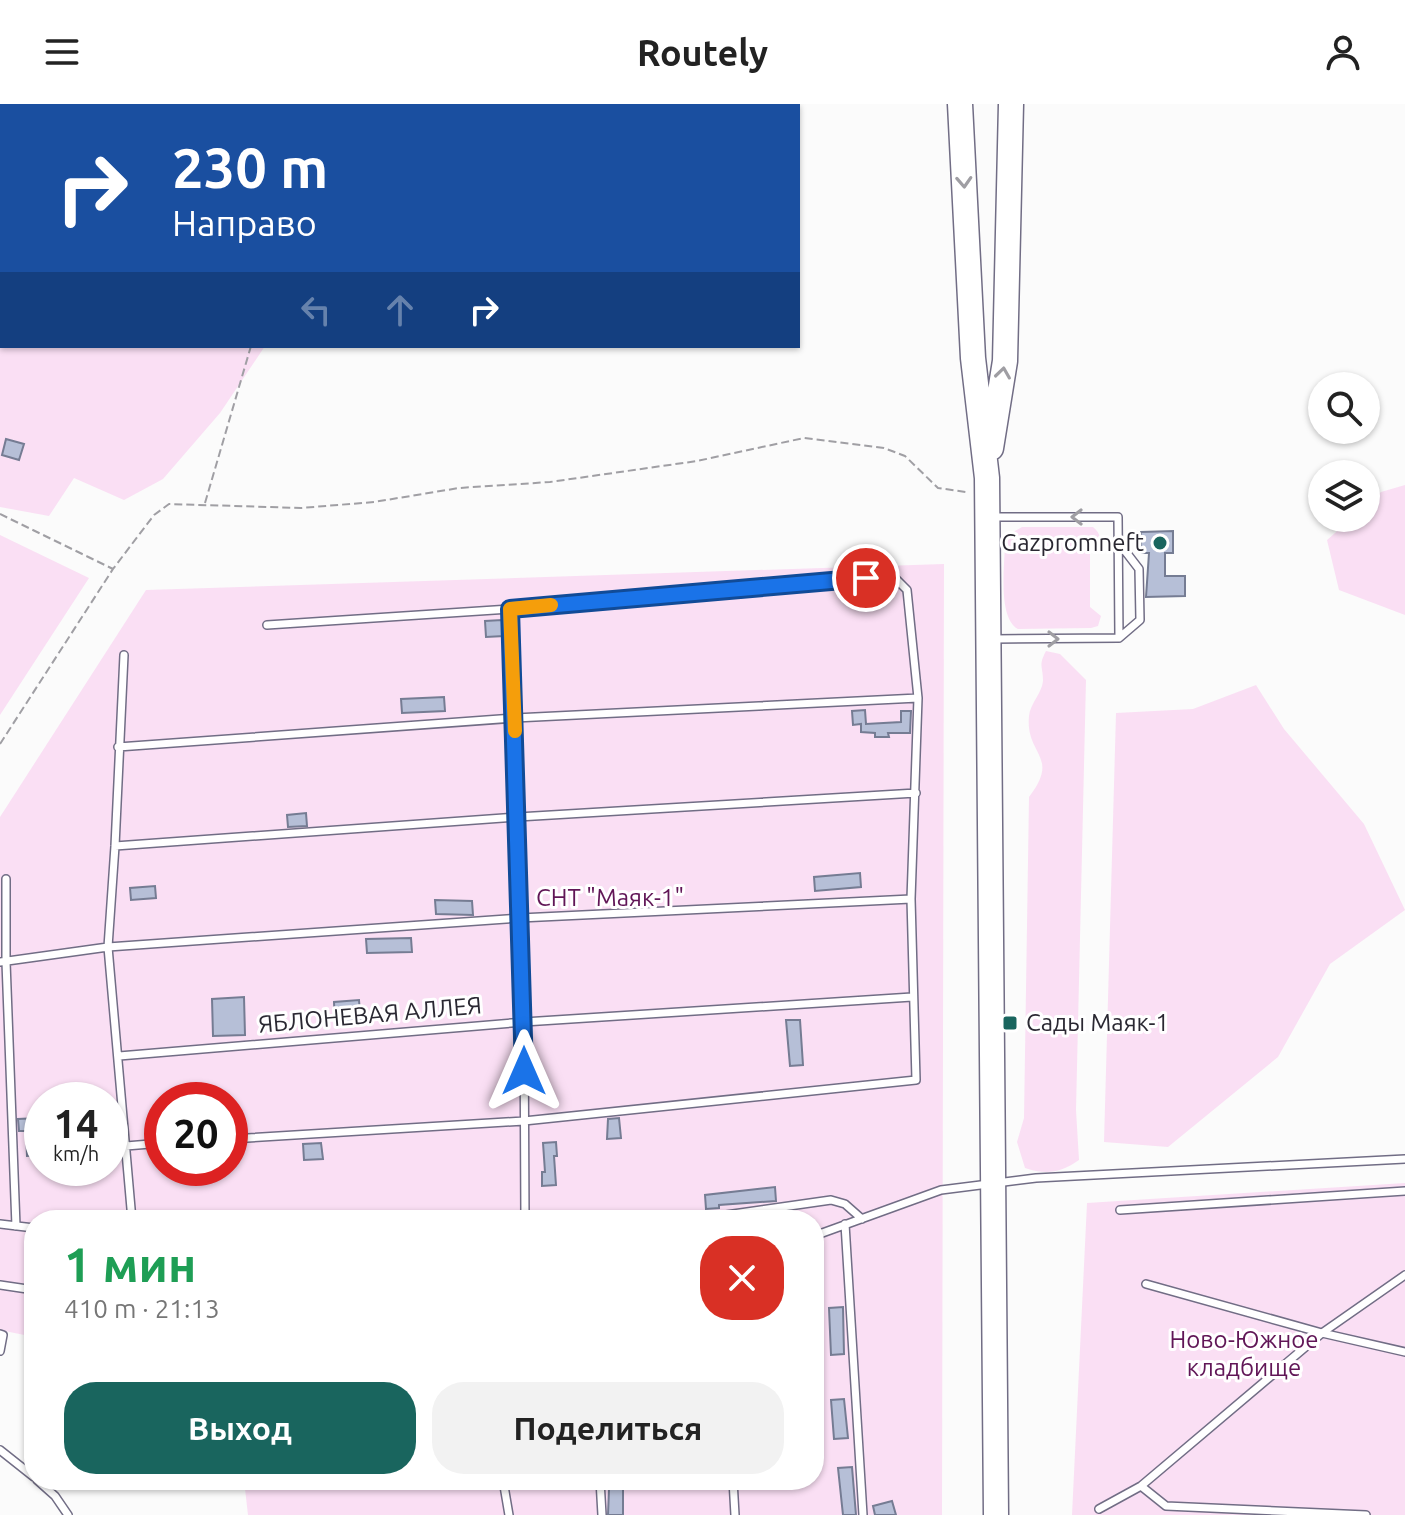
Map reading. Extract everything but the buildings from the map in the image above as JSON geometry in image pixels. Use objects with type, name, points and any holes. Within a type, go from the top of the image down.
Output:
[{"type":"highway","points":[[960,104],[973,358],[987,497],[996,1515]]},
{"type":"highway","points":[[987,497],[1005,361],[1011,104]]},
{"type":"lane","points":[[987,497],[1118,517],[1119,638]]},
{"type":"lane","points":[[988,639],[1119,638],[1140,620],[1139,569],[1118,541]]},
{"type":"lane","points":[[248,1138],[524,1121],[916,1080],[911,899],[918,698],[907,590],[896,579],[866,578],[510,609],[267,625]]},
{"type":"lane","points":[[510,609],[524,1022],[525,1210]]},
{"type":"lane","points":[[121,1082],[108,947],[124,655]]},
{"type":"lane","points":[[118,747],[515,718],[918,698]]},
{"type":"lane","points":[[115,846],[916,793]]},
{"type":"lane","points":[[6,879],[3,962],[16,1226]]},
{"type":"lane","points":[[3,962],[108,947],[520,918],[911,899]]},
{"type":"lane","name":"ЯБЛОНЕВАЯ АЛЛЕЯ","points":[[119,1056],[524,1022],[912,997]]},
{"type":"lane","points":[[824,1232],[941,1190],[992,1182],[1405,1159]]},
{"type":"lane","points":[[128,1171],[131,1210]]},
{"type":"lane","points":[[1120,1210],[1405,1191]]},
{"type":"lane","points":[[761,1210],[831,1200],[845,1204],[862,1219]]},
{"type":"lane","points":[[0,1224],[24,1227]]},
{"type":"lane","points":[[845,1224],[863,1515]]},
{"type":"lane","points":[[1099,1509],[1141,1486],[1322,1333],[1405,1275]]},
{"type":"lane","points":[[1146,1284],[1322,1333],[1405,1352]]},
{"type":"lane","points":[[0,1285],[24,1289]]},
{"type":"lane","points":[[0,1334],[3,1335],[0,1351]]},
{"type":"lane","points":[[0,1450],[24,1469]]},
{"type":"lane","points":[[1141,1486],[1166,1506],[1366,1515]]},
{"type":"lane","points":[[48,1490],[68,1515]]},
{"type":"lane","points":[[505,1490],[509,1515]]},
{"type":"lane","points":[[601,1490],[602,1515]]},
{"type":"lane","points":[[734,1490],[735,1515]]},
{"type":"path","points":[[205,504],[250,348]]},
{"type":"path","points":[[0,744],[113,569],[154,515],[169,504],[301,508],[374,502],[459,488],[550,482],[697,461],[804,438],[884,448],[905,456],[938,488],[987,497]]},
{"type":"path","points":[[0,514],[113,569]]},
{"type":"green space","points":[[0,348],[264,348],[220,413],[163,479],[124,500],[74,478],[49,516],[0,507]]},
{"type":"green space","points":[[1405,485],[1405,615],[1339,590],[1327,540],[1336,532],[1380,532],[1381,492]]},
{"type":"green space","points":[[1022,527],[1093,527],[1096,530],[1099,539],[1090,549],[1090,607],[1101,616],[1098,626],[1018,629],[1011,623],[1004,589],[1005,541],[1008,535]]},
{"type":"green space","points":[[0,535],[89,578],[0,715]]},
{"type":"green space","name":"СНТ \"Маяк-1\"","points":[[944,564],[942,1515],[248,1515],[245,1490],[824,1490],[824,1210],[24,1210],[24,1335],[0,1330],[0,817],[146,590]]},
{"type":"green space","points":[[1046,651],[1060,654],[1086,680],[1076,1110],[1079,1160],[1060,1170],[1040,1172],[1025,1168],[1017,1142],[1024,1118],[1029,797],[1042,773],[1040,756],[1029,729],[1029,716],[1042,685],[1042,663]]},
{"type":"green space","points":[[1256,685],[1284,729],[1364,824],[1405,910],[1330,964],[1278,1057],[1168,1147],[1104,1142],[1116,713],[1193,709]]},
{"type":"green space","name":"Ново-Южное кладбище","points":[[1405,1183],[1405,1515],[1072,1515],[1087,1203]]},
{"type":"slow traffic","points":[[515,731],[510,609],[551,605]]},
{"type":"place","name":"Gazpromneft","points":[[1160,543]]},
{"type":"place","name":"Сады Маяк-1","points":[[1010,1023]]},
{"type":"route","points":[[524,1071],[510,609],[866,578]]}]
